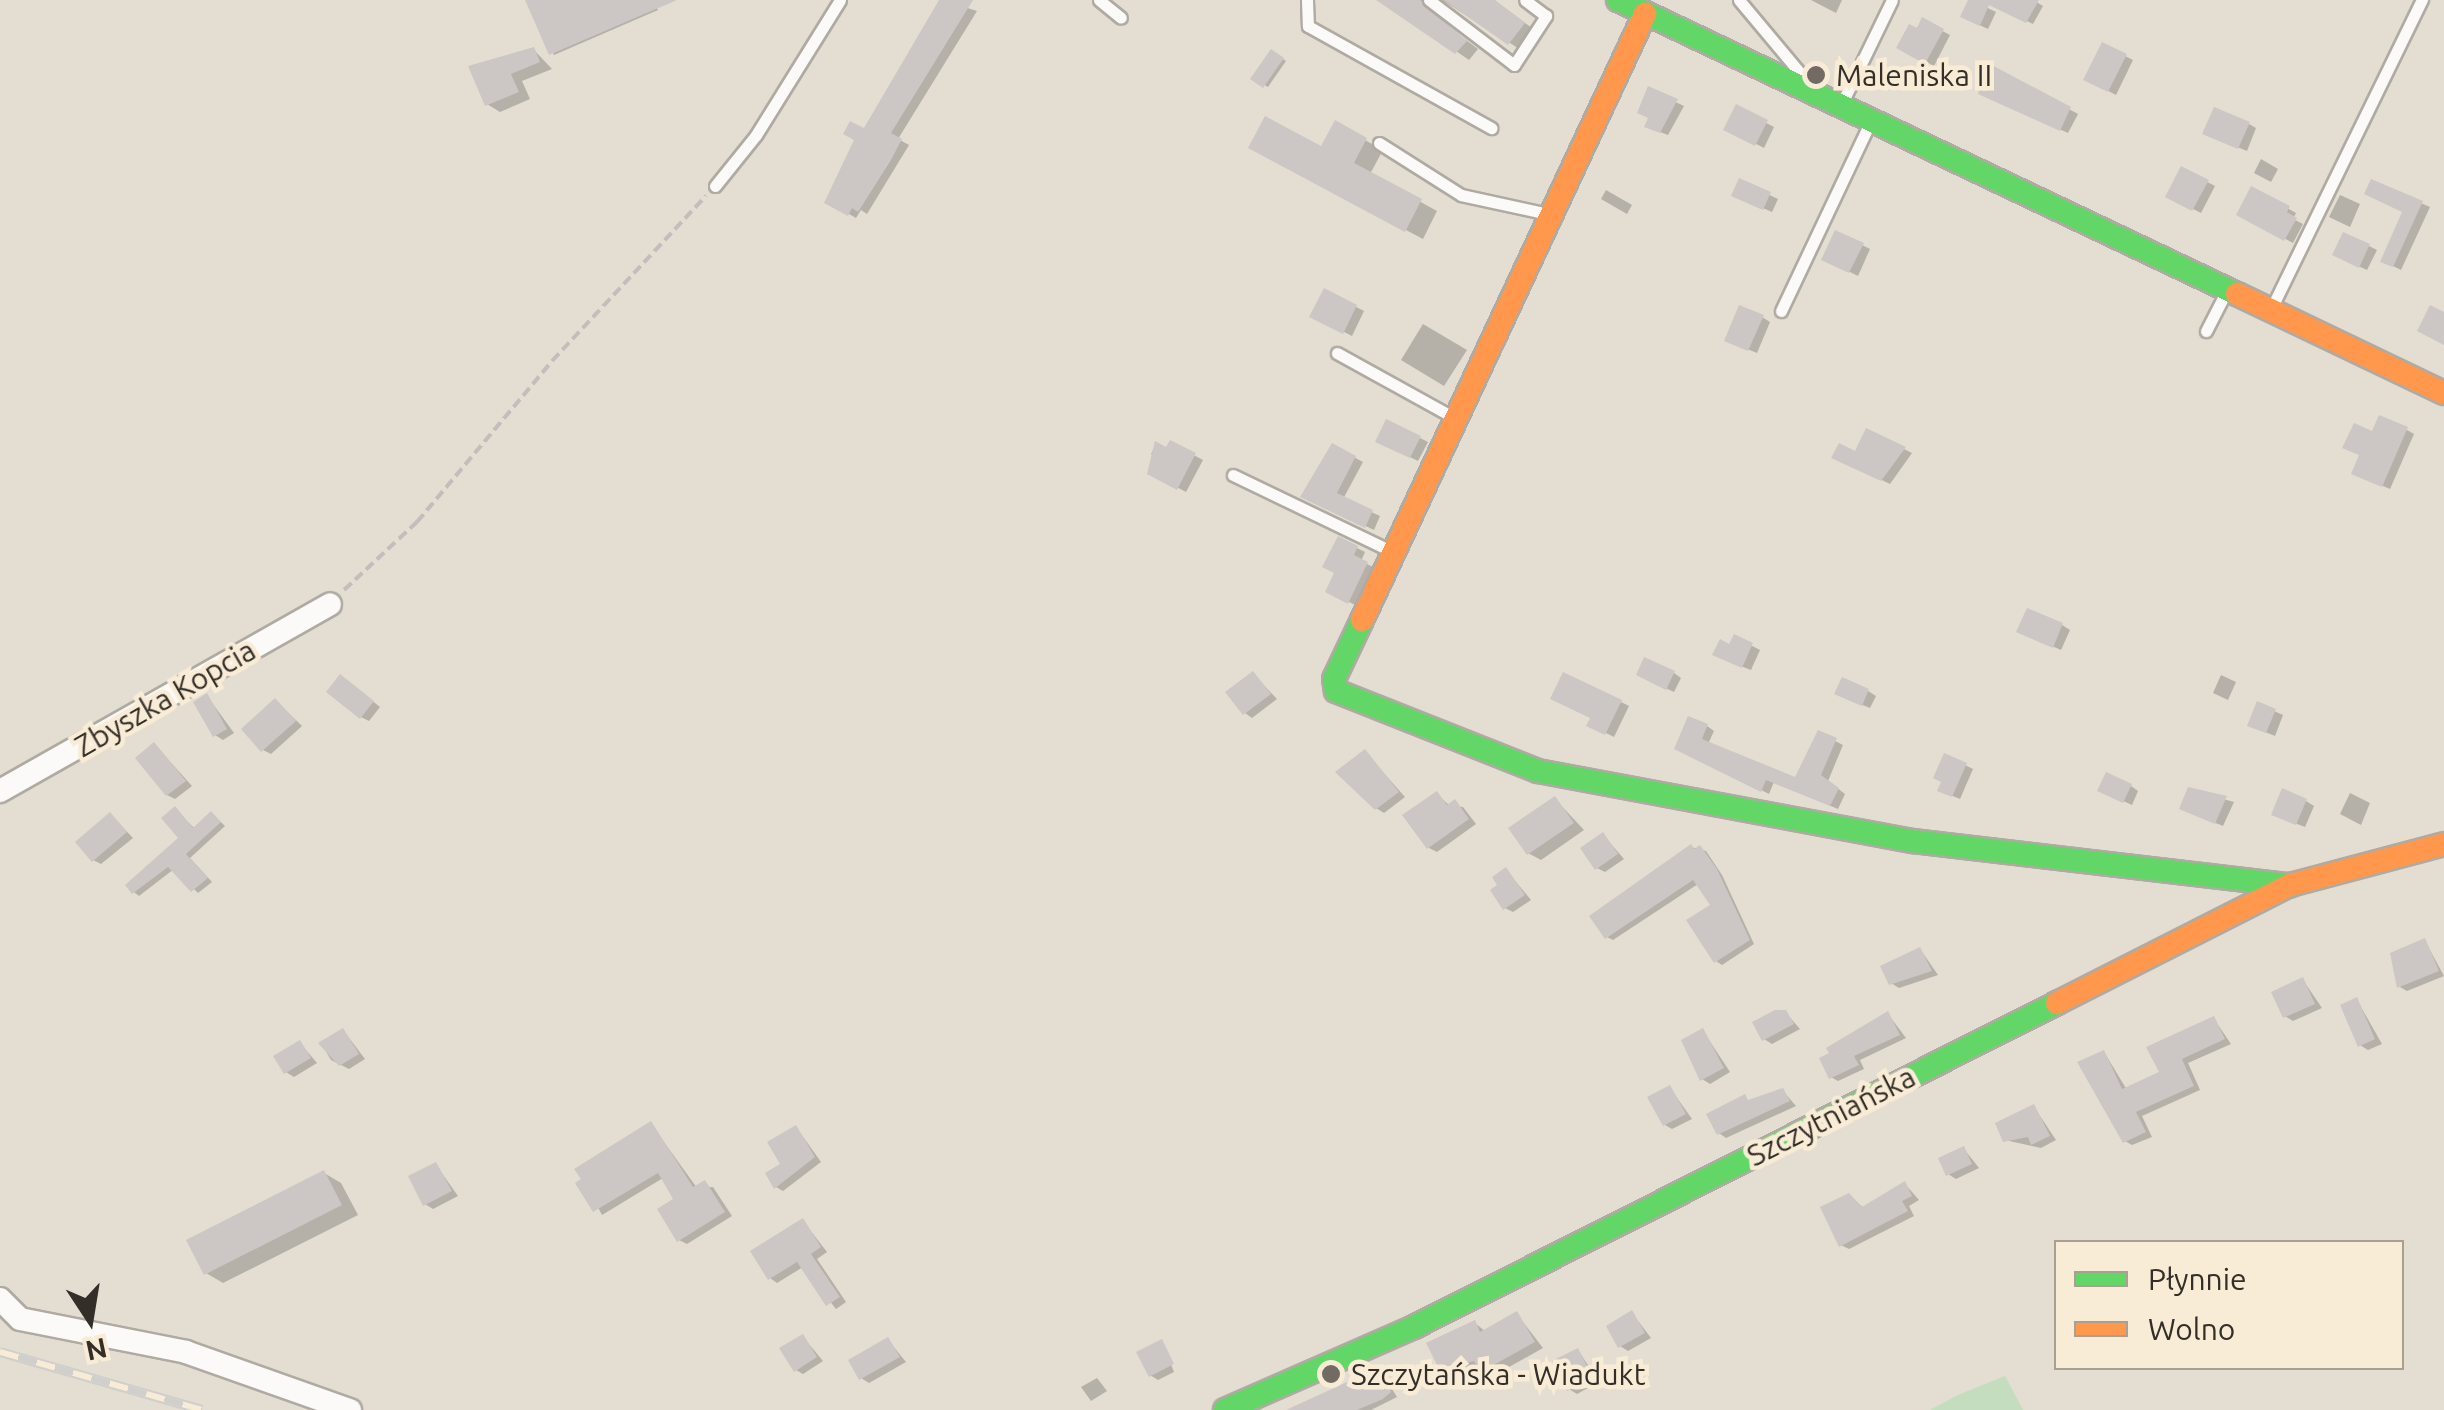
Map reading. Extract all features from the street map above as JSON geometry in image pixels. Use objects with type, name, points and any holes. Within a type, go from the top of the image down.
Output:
[{"type":"street","points":[[1618,0],[2444,393]]},
{"type":"street","points":[[1645,14],[1334,679],[1336,691],[1538,771],[1913,840],[2290,884]]},
{"type":"street","name":"Zbyszka Kopcia","points":[[0,792],[330,604]]},
{"type":"street","name":"Szczytniańska","points":[[1225,1410],[1414,1327],[2290,884],[2444,844]]},
{"type":"street","points":[[0,1299],[20,1319],[186,1352],[350,1410]]},
{"type":"lane","points":[[715,186],[756,135],[840,0]]},
{"type":"lane","points":[[1098,0],[1121,18]]},
{"type":"lane","points":[[1307,0],[1308,26],[1490,128]]},
{"type":"lane","points":[[1429,0],[1514,66],[1546,16],[1525,0]]},
{"type":"lane","points":[[1738,0],[1830,102],[1892,0]]},
{"type":"lane","points":[[2270,311],[2422,0]]},
{"type":"lane","points":[[1781,311],[1871,122]]},
{"type":"lane","points":[[1379,142],[1461,195],[1553,215]]},
{"type":"lane","points":[[2206,331],[2227,290]]},
{"type":"lane","points":[[1337,353],[1456,419]]},
{"type":"lane","points":[[1233,475],[1394,552]]},
{"type":"path","points":[[330,604],[416,522],[552,361],[715,186]]},
{"type":"green space","points":[[2005,1376],[2023,1410],[1930,1410],[1958,1395]]},
{"type":"building","points":[[525,0],[677,0],[549,55]]},
{"type":"building","points":[[939,0],[973,0],[891,133],[902,139],[891,160],[858,212],[852,208],[848,216],[824,203],[854,140],[843,134],[850,121],[864,128]]},
{"type":"building","points":[[1376,0],[1420,0],[1467,41],[1455,54]]},
{"type":"building","points":[[1444,0],[1495,0],[1525,23],[1508,45]]},
{"type":"building","points":[[1968,0],[2039,0],[2026,23],[1989,5],[1980,26],[1960,17]]},
{"type":"building","points":[[1922,17],[1944,29],[1925,64],[1896,48],[1909,24],[1917,28]]},
{"type":"building","points":[[2102,42],[2127,54],[2108,92],[2083,80]]},
{"type":"building","points":[[534,47],[540,62],[511,74],[519,92],[485,106],[468,66]]},
{"type":"building","points":[[1271,49],[1284,58],[1263,88],[1250,79]]},
{"type":"building","points":[[1986,62],[2071,107],[2060,131],[1978,94]]},
{"type":"building","points":[[1648,86],[1678,99],[1660,133],[1644,127],[1648,118],[1637,113]]},
{"type":"building","points":[[1736,104],[1768,120],[1755,146],[1723,130]]},
{"type":"building","points":[[2214,107],[2250,122],[2238,149],[2202,134]]},
{"type":"building","points":[[1265,116],[1321,146],[1335,120],[1367,138],[1354,163],[1422,199],[1405,232],[1248,148]]},
{"type":"building","points":[[2181,166],[2209,180],[2192,211],[2165,197]]},
{"type":"building","points":[[1739,178],[1771,192],[1763,210],[1731,196]]},
{"type":"building","points":[[2371,179],[2423,201],[2393,267],[2380,262],[2402,212],[2364,194]]},
{"type":"building","points":[[2251,186],[2290,206],[2287,212],[2297,218],[2284,241],[2236,215]]},
{"type":"building","points":[[1835,230],[1864,243],[1849,273],[1821,260]]},
{"type":"building","points":[[2343,232],[2370,244],[2359,268],[2332,255]]},
{"type":"building","points":[[1324,288],[1357,305],[1343,334],[1309,317]]},
{"type":"building","points":[[1739,305],[1764,315],[1748,351],[1724,341]]},
{"type":"building","points":[[2430,305],[2444,312],[2444,345],[2417,331]]},
{"type":"building","points":[[2379,415],[2408,427],[2382,487],[2351,474],[2359,455],[2342,448],[2354,423],[2372,431]]},
{"type":"building","points":[[1386,419],[1421,436],[1410,458],[1375,442]]},
{"type":"building","points":[[1866,428],[1906,447],[1881,481],[1831,458],[1839,443],[1855,451]]},
{"type":"building","points":[[1170,440],[1196,453],[1177,490],[1147,474],[1155,441],[1166,447]]},
{"type":"building","points":[[1332,443],[1356,456],[1337,493],[1373,510],[1365,528],[1300,497]]},
{"type":"building","points":[[1338,536],[1358,546],[1354,555],[1368,562],[1348,604],[1325,592],[1334,573],[1322,567]]},
{"type":"building","points":[[2027,608],[2063,623],[2053,648],[2016,632]]},
{"type":"building","points":[[1734,634],[1753,643],[1742,668],[1712,655],[1720,639],[1729,644]]},
{"type":"building","points":[[1644,657],[1675,671],[1666,690],[1636,675]]},
{"type":"building","points":[[1253,671],[1271,694],[1243,715],[1225,692]]},
{"type":"building","points":[[1563,672],[1622,700],[1605,735],[1586,726],[1590,718],[1550,699]]},
{"type":"building","points":[[340,674],[374,701],[360,719],[326,692]]},
{"type":"building","points":[[1842,677],[1869,689],[1862,706],[1834,694]]},
{"type":"building","points":[[207,693],[227,729],[213,737],[193,702]]},
{"type":"building","points":[[275,698],[296,721],[261,752],[241,729]]},
{"type":"building","points":[[2257,701],[2276,709],[2266,733],[2247,726]]},
{"type":"building","points":[[1688,716],[1708,724],[1702,739],[1795,777],[1818,730],[1837,738],[1821,775],[1839,788],[1830,806],[1766,780],[1761,792],[1674,749]]},
{"type":"building","points":[[154,742],[186,781],[166,796],[135,758]]},
{"type":"building","points":[[1365,749],[1399,792],[1375,810],[1335,772]]},
{"type":"building","points":[[1944,753],[1967,763],[1952,797],[1937,791],[1941,782],[1933,778]]},
{"type":"building","points":[[2106,772],[2132,784],[2123,803],[2097,791]]},
{"type":"building","points":[[2188,787],[2227,796],[2215,824],[2179,809]]},
{"type":"building","points":[[2282,788],[2307,799],[2296,825],[2271,815]]},
{"type":"building","points":[[1437,791],[1447,805],[1455,799],[1469,819],[1427,849],[1402,815]]},
{"type":"building","points":[[1555,796],[1574,823],[1527,855],[1508,828]]},
{"type":"building","points":[[175,806],[193,828],[211,811],[221,822],[186,854],[208,878],[191,892],[168,867],[132,894],[125,885],[178,838],[161,818]]},
{"type":"building","points":[[110,812],[127,832],[92,862],[75,842]]},
{"type":"building","points":[[1603,832],[1618,854],[1595,870],[1580,848]]},
{"type":"building","points":[[1691,844],[1694,849],[1700,845],[1717,869],[1750,940],[1714,963],[1686,920],[1710,905],[1693,880],[1605,939],[1589,916]]},
{"type":"building","points":[[1506,867],[1525,895],[1503,910],[1490,890],[1497,885],[1492,877]]},
{"type":"building","points":[[2425,938],[2439,971],[2397,988],[2390,953]]},
{"type":"building","points":[[1920,947],[1932,971],[1889,985],[1880,966]]},
{"type":"building","points":[[2303,977],[2315,1004],[2283,1018],[2271,992]]},
{"type":"building","points":[[2357,997],[2375,1039],[2358,1047],[2340,1005]]},
{"type":"building","points":[[1775,1010],[1786,1010],[1794,1024],[1762,1041],[1752,1022]]},
{"type":"building","points":[[1888,1011],[1900,1035],[1854,1056],[1859,1065],[1829,1079],[1819,1058],[1829,1053],[1826,1048]]},
{"type":"building","points":[[2214,1016],[2225,1039],[2182,1059],[2194,1086],[2136,1112],[2146,1132],[2123,1143],[2077,1062],[2104,1050],[2122,1089],[2159,1072],[2146,1047]]},
{"type":"building","points":[[343,1028],[359,1054],[339,1066],[318,1043]]},
{"type":"building","points":[[1703,1028],[1724,1068],[1700,1081],[1681,1040]]},
{"type":"building","points":[[300,1040],[311,1058],[284,1074],[273,1056]]},
{"type":"building","points":[[1670,1085],[1686,1114],[1663,1126],[1647,1097]]},
{"type":"building","points":[[1783,1088],[1790,1101],[1717,1135],[1706,1114],[1745,1094],[1748,1100]]},
{"type":"building","points":[[2034,1104],[2050,1136],[2031,1145],[2028,1137],[2003,1142],[1995,1123]]},
{"type":"building","points":[[651,1121],[693,1187],[705,1180],[725,1212],[677,1242],[657,1209],[673,1199],[658,1173],[593,1212],[575,1183],[581,1179],[574,1169]]},
{"type":"building","points":[[796,1125],[815,1157],[774,1189],[765,1173],[780,1164],[767,1142]]},
{"type":"building","points":[[1964,1146],[1972,1164],[1946,1176],[1938,1158]]},
{"type":"building","points":[[436,1162],[452,1191],[423,1206],[408,1176]]},
{"type":"building","points":[[324,1170],[342,1205],[204,1275],[186,1240]]},
{"type":"building","points":[[1905,1181],[1912,1196],[1902,1201],[1908,1211],[1839,1247],[1820,1207],[1849,1193],[1862,1207]]},
{"type":"building","points":[[803,1218],[821,1247],[811,1254],[840,1297],[826,1306],[797,1262],[768,1280],[750,1251]]},
{"type":"building","points":[[1632,1310],[1645,1333],[1618,1348],[1606,1326]]},
{"type":"building","points":[[1517,1311],[1535,1342],[1481,1372],[1474,1361],[1440,1371],[1426,1343],[1475,1320],[1480,1332]]},
{"type":"building","points":[[803,1334],[817,1357],[794,1372],[779,1348]]},
{"type":"building","points":[[888,1337],[900,1357],[859,1380],[848,1360]]},
{"type":"building","points":[[1162,1339],[1174,1364],[1149,1377],[1136,1352]]},
{"type":"building","points":[[1578,1348],[1593,1378],[1567,1391],[1552,1361]]},
{"type":"building","points":[[1380,1367],[1391,1392],[1383,1399],[1357,1410],[1286,1410]]},
{"type":"railway","points":[[0,1352],[202,1410]]},
{"type":"traffic: fast","points":[[1618,0],[2237,294]]},
{"type":"traffic: fast","points":[[1362,620],[1334,679],[1336,691],[1538,771],[1913,841],[2290,885]]},
{"type":"traffic: fast","points":[[1225,1410],[1414,1327],[2057,1003]]},
{"type":"traffic: slow","points":[[1362,620],[1645,14]]},
{"type":"traffic: slow","points":[[2237,294],[2444,393]]},
{"type":"traffic: slow","points":[[2057,1003],[2290,885],[2444,844]]},
{"type":"place","name":"Maleniska II","points":[[1816,75]]},
{"type":"place","name":"Szczytańska - Wiadukt","points":[[1331,1374]]}]
